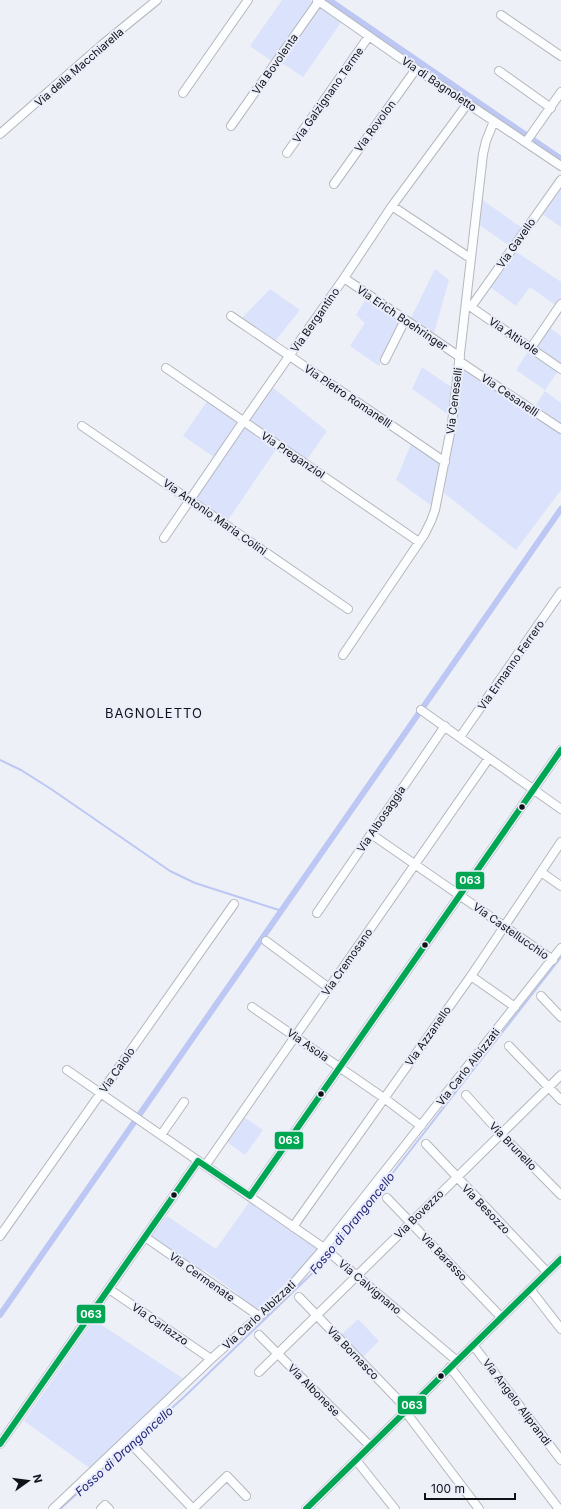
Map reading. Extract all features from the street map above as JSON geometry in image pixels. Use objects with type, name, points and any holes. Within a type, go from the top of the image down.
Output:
[{"type":"street","name":"Via della Macchiarella","points":[[0,134],[103,44],[157,0]]},
{"type":"street","points":[[183,93],[248,0]]},
{"type":"street","name":"Via di Bagnoletto","points":[[318,1],[494,121],[529,139],[561,166]]},
{"type":"street","name":"Via Bovolenta","points":[[231,126],[318,1]]},
{"type":"street","points":[[501,15],[561,56]]},
{"type":"street","name":"Via Galzignano Terme","points":[[287,153],[369,36]]},
{"type":"street","name":"Via Rovolon","points":[[334,184],[416,69]]},
{"type":"street","points":[[499,71],[551,108]]},
{"type":"street","points":[[529,139],[561,92]]},
{"type":"street","name":"Via Bergantino","points":[[164,538],[392,206],[468,102]]},
{"type":"street","name":"Via Ceneselli","points":[[343,655],[427,530],[434,515],[454,408],[468,306],[470,258],[482,154],[494,121]]},
{"type":"street","name":"Via Gavello","points":[[468,306],[561,180]]},
{"type":"street","points":[[392,206],[470,258]]},
{"type":"street","name":"Via Erich Boehringer","points":[[344,278],[460,359]]},
{"type":"street","points":[[531,348],[561,304]]},
{"type":"street","name":"Via Altivole","points":[[468,306],[561,369]]},
{"type":"street","name":"Via Pietro Romanelli","points":[[231,316],[445,462]]},
{"type":"street","points":[[384,360],[405,320]]},
{"type":"street","name":"Via Cesanelli","points":[[460,359],[561,429]]},
{"type":"street","name":"Via Preganziol","points":[[166,368],[419,542]]},
{"type":"street","name":"Via Antonio Maria Colini","points":[[82,426],[348,609]]},
{"type":"street","name":"Via Ermanno Ferrero","points":[[460,737],[561,592]]},
{"type":"street","points":[[421,710],[561,809]]},
{"type":"street","name":"Via Albosaggia","points":[[317,912],[445,726]]},
{"type":"street","points":[[250,1196],[561,750]]},
{"type":"street","name":"Via Cremosano","points":[[0,1444],[145,1237],[202,1164],[295,1036],[489,758]]},
{"type":"street","name":"Via Castellucchio","points":[[371,834],[553,960]]},
{"type":"street","name":"Via Azzanello","points":[[293,1227],[471,976],[561,842]]},
{"type":"street","points":[[541,872],[561,886]]},
{"type":"street","name":"Via Caiolo","points":[[0,1236],[234,904]]},
{"type":"street","points":[[266,941],[329,988]]},
{"type":"street","name":"Via Carlo Albizzati","points":[[53,1509],[211,1359],[285,1293],[324,1248],[561,948]]},
{"type":"street","points":[[471,976],[515,1007]]},
{"type":"street","points":[[541,996],[561,1017]]},
{"type":"street","name":"Via Asola","points":[[252,1007],[340,1067],[421,1126]]},
{"type":"street","points":[[509,1046],[561,1100]]},
{"type":"street","name":"Via Calvignano","points":[[68,1070],[324,1248],[457,1361]]},
{"type":"street","name":"Via Bovezzo","points":[[258,1372],[561,1076]]},
{"type":"street","name":"Via Brunello","points":[[466,1095],[501,1134],[561,1195]]},
{"type":"street","points":[[161,1135],[184,1102]]},
{"type":"street","name":"Via Besozzo","points":[[426,1144],[547,1272]]},
{"type":"street","name":"Via Barasso","points":[[387,1198],[501,1317]]},
{"type":"street","name":"Via Cermenate","points":[[145,1237],[259,1316]]},
{"type":"street","points":[[309,1508],[406,1410],[561,1258]]},
{"type":"street","name":"Via Carlazzo","points":[[109,1289],[211,1359]]},
{"type":"street","points":[[530,1289],[561,1329]]},
{"type":"street","name":"Via Bornasco","points":[[299,1297],[406,1410],[479,1509]]},
{"type":"street","name":"Via Albonese","points":[[259,1335],[370,1446]]},
{"type":"street","name":"Via Angelo Aliprandi","points":[[473,1345],[561,1460]]},
{"type":"street","points":[[450,1367],[559,1509]]},
{"type":"street","points":[[134,1447],[193,1509],[227,1476],[246,1496]]},
{"type":"street","points":[[356,1460],[394,1509]]},
{"type":"shaded area","points":[[282,0],[310,0],[314,3],[273,62],[250,46]]},
{"type":"shaded area","points":[[320,6],[342,21],[303,77],[280,62]]},
{"type":"shaded area","points":[[561,187],[561,227],[542,214]]},
{"type":"shaded area","points":[[481,199],[522,228],[511,247],[478,224]]},
{"type":"shaded area","points":[[515,251],[561,282],[561,309],[530,287],[516,306],[490,287]]},
{"type":"shaded area","points":[[435,269],[449,280],[434,333],[411,318]]},
{"type":"shaded area","points":[[270,289],[300,310],[275,341],[242,318]]},
{"type":"shaded area","points":[[367,297],[399,321],[379,366],[350,346],[365,323],[356,315]]},
{"type":"shaded area","points":[[550,328],[561,336],[561,365],[536,348]]},
{"type":"shaded area","points":[[529,350],[558,371],[545,390],[516,370]]},
{"type":"shaded area","points":[[422,367],[451,387],[449,415],[412,389]]},
{"type":"shaded area","points":[[462,367],[534,408],[545,391],[561,403],[561,490],[516,550],[444,493]]},
{"type":"shaded area","points":[[272,387],[327,431],[306,461],[249,420]]},
{"type":"shaded area","points":[[208,400],[239,422],[214,457],[183,436]]},
{"type":"shaded area","points":[[245,425],[277,448],[228,520],[194,498]]},
{"type":"shaded area","points":[[411,444],[440,464],[432,506],[396,480]]},
{"type":"shaded area","points":[[244,1117],[263,1130],[245,1155],[227,1142]]},
{"type":"shaded area","points":[[250,1201],[320,1249],[303,1268],[255,1311],[236,1297],[238,1294],[203,1269],[200,1272],[151,1238],[167,1216],[216,1249]]},
{"type":"shaded area","points":[[358,1319],[379,1341],[363,1357],[341,1335]]},
{"type":"shaded area","points":[[94,1320],[184,1379],[91,1469],[24,1421]]},
{"type":"waterway","points":[[329,0],[561,159]]},
{"type":"waterway","points":[[0,1315],[561,509]]},
{"type":"waterway","points":[[0,760],[21,770],[51,789],[170,871],[195,883],[282,911]]},
{"type":"waterway","name":"Fosso di Drangoncello","points":[[332,1251],[561,957]]},
{"type":"waterway","name":"Fosso di Drangoncello","points":[[60,1509],[184,1397],[324,1262],[329,1255]]},
{"type":"transit line","name":"063","points":[[0,1444],[198,1161],[250,1196],[561,750]]},
{"type":"transit line","name":"063","points":[[306,1509],[561,1259]]},
{"type":"district","name":"BAGNOLETTO","points":[[154,713]]}]
